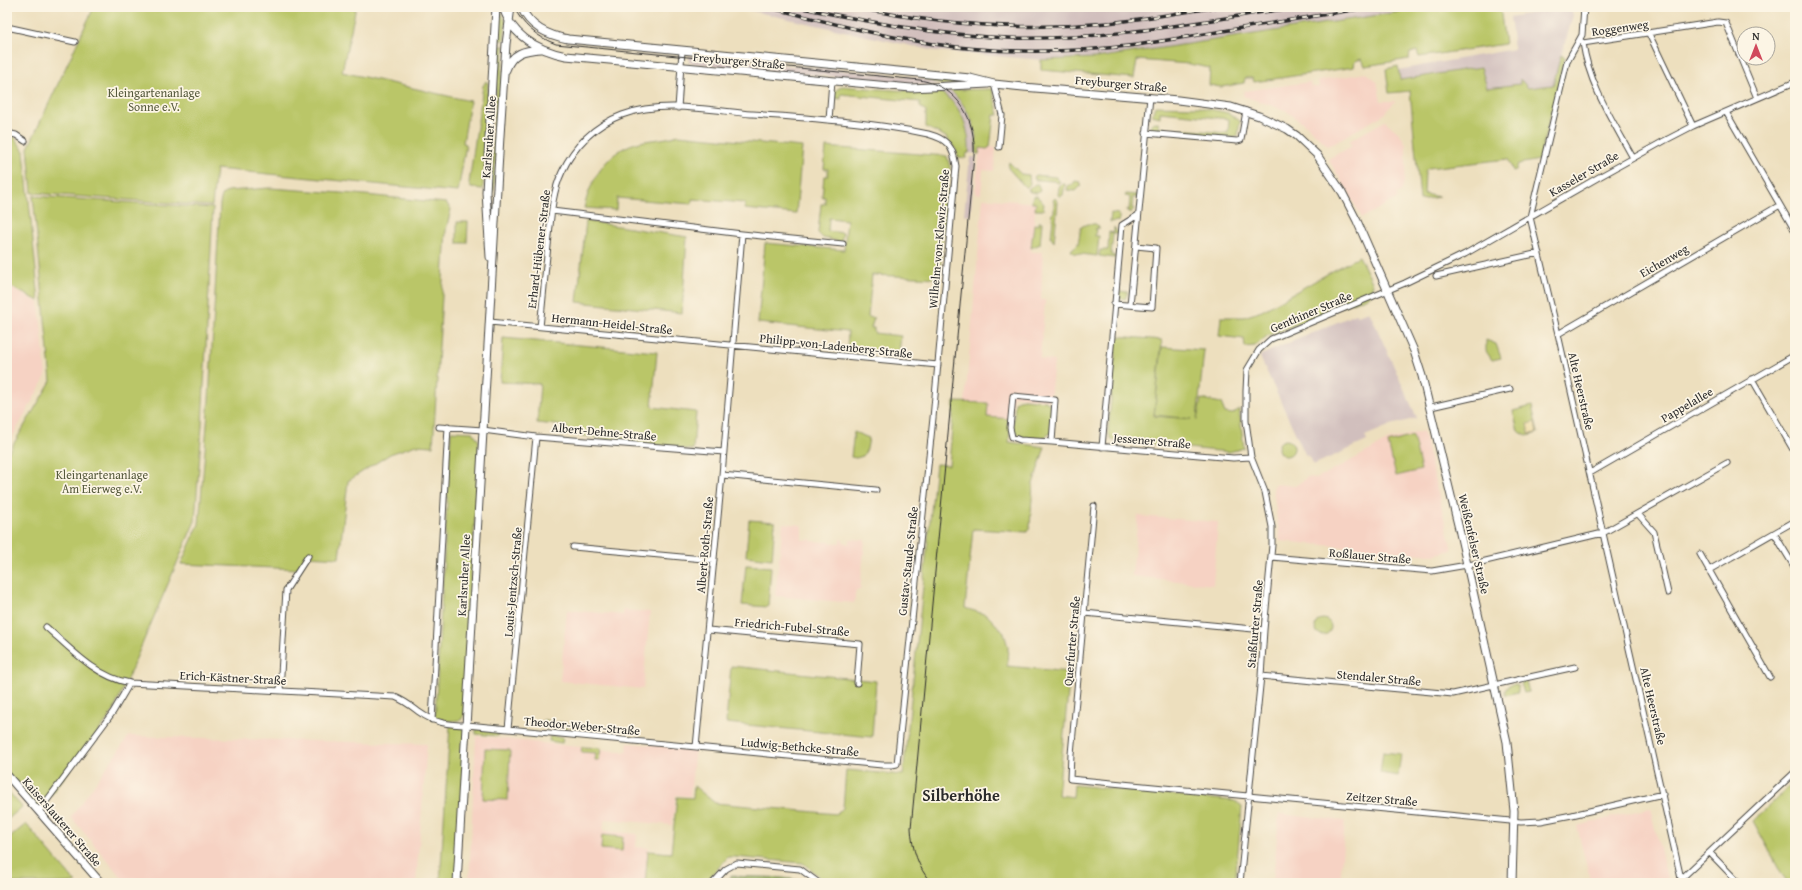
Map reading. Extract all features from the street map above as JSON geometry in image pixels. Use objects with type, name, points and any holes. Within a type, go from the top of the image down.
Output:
[{"type":"street","name":"Karlsruher Allee","points":[[492,269],[489,250],[486,192],[496,7]]},
{"type":"street","name":"Freyburger Straße","points":[[503,7],[509,20],[522,36],[541,49],[561,55],[585,59],[915,88],[994,84],[1206,103],[1246,111],[1287,129],[1306,145],[1324,164],[1353,212],[1387,290]]},
{"type":"street","name":"Karlsruher Allee","points":[[457,883],[492,269],[504,75],[511,7]]},
{"type":"street","name":"Freyburger Straße","points":[[521,7],[528,19],[542,31],[558,37],[682,51],[970,78],[994,84]]},
{"type":"street","points":[[1584,7],[1582,42],[1589,70],[1598,93],[1632,158]]},
{"type":"street","name":"Roggenweg","points":[[1582,42],[1648,34],[1718,22],[1726,23],[1757,98]]},
{"type":"street","points":[[7,27],[75,42]]},
{"type":"street","points":[[1648,34],[1693,126]]},
{"type":"street","name":"Alte Heerstraße","points":[[1582,42],[1567,62],[1530,217],[1590,473],[1682,881]]},
{"type":"street","points":[[504,75],[509,63],[518,54],[530,50],[541,49]]},
{"type":"street","points":[[678,108],[682,51]]},
{"type":"street","points":[[829,120],[832,81]]},
{"type":"street","name":"Kasseler Straße","points":[[1387,290],[1465,254],[1632,158],[1693,126],[1795,82]]},
{"type":"street","points":[[994,84],[1002,115],[999,147]]},
{"type":"street","points":[[1130,305],[1150,98]]},
{"type":"street","name":"Erhard-Hübener-Straße","points":[[540,327],[555,190],[562,172],[571,156],[591,132],[621,115],[649,108],[678,108],[829,120]]},
{"type":"street","points":[[1146,134],[1237,141],[1241,140],[1246,111]]},
{"type":"street","points":[[1726,112],[1780,205],[1792,221],[1795,231]]},
{"type":"street","name":"Wilhelm-von-Klewiz-Straße","points":[[829,120],[940,137],[949,145],[954,155],[956,166],[938,365]]},
{"type":"street","points":[[7,133],[25,141]]},
{"type":"street","name":"Eichenweg","points":[[1558,334],[1780,205]]},
{"type":"street","points":[[552,211],[742,234],[843,244]]},
{"type":"street","points":[[1102,446],[1122,225],[1138,215]]},
{"type":"street","name":"Albert-Roth-Straße","points":[[696,746],[722,475],[742,234]]},
{"type":"street","points":[[1114,304],[1152,307],[1156,248],[1136,246]]},
{"type":"street","points":[[1436,276],[1539,254]]},
{"type":"street","name":"Weißenfelser Straße","points":[[1387,290],[1414,351],[1431,407],[1466,565],[1495,685],[1507,742],[1512,780],[1514,822],[1512,883]]},
{"type":"street","name":"Genthiner Straße","points":[[1251,457],[1246,421],[1246,391],[1248,370],[1259,350],[1270,339],[1387,290]]},
{"type":"street","name":"Hermann-Heidel-Straße","points":[[490,322],[732,345]]},
{"type":"street","name":"Philipp-von-Ladenberg-Straße","points":[[732,345],[938,365]]},
{"type":"street","name":"Pappelallee","points":[[1590,473],[1795,354]]},
{"type":"street","name":"Gustav-Staude-Straße","points":[[899,759],[938,365]]},
{"type":"street","points":[[1752,379],[1795,453]]},
{"type":"street","points":[[1431,407],[1510,389]]},
{"type":"street","name":"Jessener Straße","points":[[1052,442],[1055,400],[1013,396],[1010,428],[1012,437],[1020,440],[1233,458],[1251,457]]},
{"type":"street","name":"Albert-Dehne-Straße","points":[[439,426],[536,437],[724,452]]},
{"type":"street","points":[[432,720],[448,427]]},
{"type":"street","name":"Louis-Jentzsch-Straße","points":[[508,729],[536,437]]},
{"type":"street","name":"Staßfurter Straße","points":[[1240,883],[1261,676],[1271,557],[1272,527],[1265,492],[1251,457]]},
{"type":"street","points":[[1603,533],[1727,463]]},
{"type":"street","points":[[722,475],[876,490]]},
{"type":"street","name":"Querfurter Straße","points":[[1070,778],[1094,506]]},
{"type":"street","points":[[1638,514],[1654,532],[1668,593]]},
{"type":"street","points":[[1709,570],[1795,521]]},
{"type":"street","name":"Roßlauer Straße","points":[[1271,557],[1432,572],[1603,533]]},
{"type":"street","points":[[1774,533],[1795,568]]},
{"type":"street","points":[[573,547],[714,560]]},
{"type":"street","points":[[1700,554],[1770,677]]},
{"type":"street","points":[[280,691],[286,590],[308,556]]},
{"type":"street","points":[[1084,613],[1264,630]]},
{"type":"street","name":"Erich-Kästner-Straße","points":[[46,627],[94,668],[116,680],[130,683],[395,697],[405,701],[432,720],[450,725],[467,725]]},
{"type":"street","name":"Friedrich-Fubel-Straße","points":[[708,630],[860,644],[857,683]]},
{"type":"street","points":[[1495,685],[1575,667]]},
{"type":"street","name":"Stendaler Straße","points":[[1261,676],[1453,694],[1495,685]]},
{"type":"street","points":[[39,811],[113,712],[130,683]]},
{"type":"street","name":"Theodor-Weber-Straße","points":[[467,725],[696,746]]},
{"type":"street","name":"Ludwig-Bethcke-Straße","points":[[696,746],[887,765],[898,764],[899,759]]},
{"type":"street","points":[[1682,881],[1795,772]]},
{"type":"street","name":"Kaiserslauterer Straße","points":[[7,775],[101,883]]},
{"type":"street","name":"Zeitzer Straße","points":[[1070,778],[1514,822],[1541,821],[1663,794]]},
{"type":"street","points":[[1710,853],[1739,883]]},
{"type":"street","points":[[713,883],[726,869],[737,863],[800,869],[819,883]]},
{"type":"shaded area","points":[[734,7],[1432,7],[1096,58],[1043,60],[935,51]]},
{"type":"shaded area","points":[[1570,7],[1573,15],[1553,85],[1528,88],[1487,89],[1400,80],[1398,70],[1514,49],[1510,17]]},
{"type":"shaded area","points":[[689,56],[913,77],[942,85],[921,85],[689,63]]},
{"type":"shaded area","points":[[1366,73],[1377,81],[1381,101],[1395,101],[1383,115],[1328,146],[1306,125],[1285,110],[1243,96],[1244,91],[1310,82],[1311,87],[1319,87],[1318,81]]},
{"type":"shaded area","points":[[950,90],[961,102],[972,120],[976,134],[976,154],[969,153],[969,138],[962,115],[944,95],[936,91]]},
{"type":"shaded area","points":[[1385,121],[1400,134],[1406,144],[1406,172],[1402,191],[1396,194],[1398,198],[1362,218],[1328,159],[1352,146],[1349,141]]},
{"type":"shaded area","points":[[990,147],[996,148],[994,171],[983,170],[981,194],[975,193],[980,148],[986,149]]},
{"type":"shaded area","points":[[970,157],[976,157],[970,216],[964,215]]},
{"type":"shaded area","points":[[983,198],[1036,203],[1031,252],[1043,252],[1041,300],[1045,300],[1040,359],[1054,361],[1050,400],[1013,396],[1011,419],[987,417],[988,403],[965,402]]},
{"type":"shaded area","points":[[7,286],[39,303],[46,376],[7,447]]},
{"type":"shaded area","points":[[1369,311],[1417,418],[1391,425],[1365,436],[1367,441],[1313,465],[1308,455],[1306,456],[1260,357],[1261,355],[1356,314],[1358,316]]},
{"type":"shaded area","points":[[1423,431],[1452,550],[1433,555],[1280,541],[1273,489],[1275,484],[1295,486],[1308,477],[1316,478],[1334,470],[1387,441]]},
{"type":"shaded area","points":[[1138,516],[1218,522],[1213,585],[1132,576]]},
{"type":"shaded area","points":[[783,523],[801,525],[802,540],[811,539],[811,541],[840,543],[840,539],[849,544],[850,539],[865,540],[860,590],[856,590],[854,603],[775,596]]},
{"type":"shaded area","points":[[567,610],[623,615],[623,610],[650,612],[643,689],[560,681]]},
{"type":"shaded area","points":[[129,736],[427,744],[416,883],[126,883],[71,817]]},
{"type":"shaded area","points":[[476,736],[626,752],[628,743],[695,749],[690,796],[676,795],[672,825],[606,819],[604,823],[603,831],[637,834],[636,847],[649,848],[645,883],[469,883]]},
{"type":"shaded area","points":[[1650,808],[1667,877],[1665,880],[1651,883],[1591,883],[1577,826]]},
{"type":"shaded area","points":[[1279,814],[1345,821],[1340,883],[1273,883]]},
{"type":"green space","name":"Kleingartenanlage Sonne e.V.","points":[[94,7],[356,7],[342,72],[470,101],[463,143],[466,144],[458,192],[216,169],[212,206],[32,193],[28,148]]},
{"type":"green space","points":[[1432,7],[1500,7],[1505,44],[1419,57],[1417,51],[1410,53],[1409,59],[1365,66],[1362,59],[1355,61],[1354,67],[1254,82],[1252,78],[1245,78],[1244,83],[1221,87],[1209,85],[1210,68],[1189,64],[1137,60],[1134,78],[1041,70],[1041,60],[1096,58]]},
{"type":"green space","points":[[499,9],[506,22],[504,40],[498,40]]},
{"type":"green space","points":[[498,46],[504,46],[494,190],[491,190]]},
{"type":"green space","points":[[1561,55],[1565,58],[1539,160],[1518,164],[1516,170],[1513,171],[1508,159],[1428,168],[1425,171],[1424,194],[1439,197],[1420,200],[1410,91],[1389,93],[1386,69],[1398,66],[1400,80],[1481,67],[1487,88],[1520,84],[1520,79],[1528,88],[1553,85]]},
{"type":"green space","points":[[921,76],[984,81],[942,85],[922,78]]},
{"type":"green space","points":[[486,81],[488,83],[483,189],[471,188],[469,183],[483,86]]},
{"type":"green space","points":[[842,86],[903,91],[937,91],[952,102],[958,109],[966,126],[969,153],[967,153],[966,158],[958,157],[956,150],[946,137],[926,127],[926,111],[920,107],[920,102],[841,94],[841,99],[835,98],[835,91]]},
{"type":"green space","points":[[992,89],[999,115],[994,115],[990,147],[987,149],[980,148],[979,154],[976,154],[974,127],[971,119],[957,97],[950,90]]},
{"type":"green space","points":[[1155,106],[1199,107],[1229,113],[1240,121],[1238,136],[1232,138],[1176,133],[1176,129],[1228,133],[1229,119],[1160,112],[1160,117],[1152,115]]},
{"type":"green space","points":[[1154,122],[1159,123],[1159,127],[1165,128],[1165,132],[1153,130],[1150,127]]},
{"type":"green space","points":[[678,135],[802,147],[796,214],[745,209],[745,203],[692,199],[692,204],[617,198],[616,210],[584,208],[595,178],[601,168],[616,153],[636,143]]},
{"type":"green space","points":[[7,136],[14,137],[24,151],[39,301],[7,285]]},
{"type":"green space","points":[[826,147],[947,156],[950,167],[939,278],[872,275],[868,317],[874,318],[871,328],[874,328],[874,333],[901,336],[898,354],[847,349],[848,332],[758,323],[765,243],[844,250],[847,220],[829,218],[828,231],[843,233],[841,242],[823,238],[818,233],[821,204],[825,204],[825,197],[822,197],[824,176],[828,176],[828,169],[824,169]]},
{"type":"green space","points":[[1009,162],[1021,174],[1029,175],[1030,184],[1026,188],[1008,168]]},
{"type":"green space","points":[[1035,175],[1056,177],[1060,182],[1057,183],[1055,181],[1035,180],[1033,177]]},
{"type":"green space","points":[[1075,181],[1080,182],[1082,185],[1076,191],[1067,190],[1068,185],[1072,185]]},
{"type":"green space","points":[[1035,184],[1038,184],[1040,191],[1037,193],[1030,192],[1028,190]]},
{"type":"green space","points":[[1062,184],[1065,184],[1063,195],[1060,197],[1058,195],[1059,187]]},
{"type":"green space","points":[[270,188],[355,194],[446,203],[451,209],[446,230],[433,446],[416,445],[390,454],[348,481],[339,558],[308,556],[299,569],[181,564],[199,524],[209,400],[220,204],[222,195],[228,191]]},
{"type":"green space","points":[[1126,194],[1138,195],[1137,198],[1133,197],[1132,208],[1134,209],[1130,213],[1126,210],[1129,210],[1130,197],[1125,196]]},
{"type":"green space","name":"Kleingartenanlage Am Eierweg e.V.","points":[[33,196],[213,208],[202,425],[195,521],[113,712],[39,811],[7,775],[7,455],[51,381]]},
{"type":"green space","points":[[1037,196],[1044,204],[1043,210],[1035,210],[1036,203],[1032,203],[1032,198]]},
{"type":"green space","points":[[1055,198],[1058,202],[1054,242],[1051,238],[1053,217],[1051,215],[1054,212],[1053,200]]},
{"type":"green space","points":[[1111,213],[1119,214],[1119,221],[1110,222]]},
{"type":"green space","points":[[586,221],[687,237],[682,313],[577,302]]},
{"type":"green space","points":[[457,222],[468,222],[467,243],[457,243]]},
{"type":"green space","points":[[1039,222],[1042,222],[1040,244],[1031,248],[1034,224],[1039,225]]},
{"type":"green space","points":[[1087,224],[1096,224],[1100,228],[1096,228],[1095,236],[1099,236],[1097,256],[1073,253],[1071,250],[1078,244],[1081,227]]},
{"type":"green space","points":[[1114,227],[1118,234],[1113,234],[1111,255],[1115,256],[1115,258],[1099,256],[1100,250],[1108,250],[1109,232],[1114,233]]},
{"type":"green space","points":[[1359,256],[1373,284],[1370,296],[1267,336],[1255,346],[1245,347],[1244,339],[1219,336],[1221,317],[1244,317],[1262,311]]},
{"type":"green space","points":[[1118,291],[1128,292],[1125,299],[1119,298]]},
{"type":"green space","points":[[1117,336],[1162,340],[1155,406],[1162,347],[1204,350],[1197,420],[1201,399],[1221,403],[1225,413],[1233,414],[1239,409],[1244,448],[1229,452],[1116,441],[1111,439],[1108,432]],"holes":[[[1154,415],[1192,419],[1154,416]]]},
{"type":"green space","points":[[503,338],[657,352],[652,407],[696,412],[693,450],[568,434],[567,426],[537,423],[540,384],[500,382]]},
{"type":"green space","points":[[1486,340],[1496,344],[1501,358],[1492,360],[1486,351]]},
{"type":"green space","points":[[1024,399],[1046,401],[1052,408],[1051,433],[1041,439],[1022,437],[1017,434],[1013,428],[1015,403],[1018,400]]},
{"type":"green space","points":[[954,402],[988,403],[987,417],[1011,419],[1009,442],[1045,447],[1033,484],[1030,527],[1027,532],[973,529],[965,608],[987,615],[1004,633],[1008,647],[1007,666],[1070,672],[1058,795],[1073,797],[1074,785],[1235,801],[1242,807],[1235,883],[827,883],[803,863],[728,857],[705,883],[645,883],[648,851],[671,853],[677,797],[693,798],[694,786],[715,803],[837,814],[843,808],[846,770],[903,775],[936,464],[949,465]]},
{"type":"green space","points":[[1532,406],[1538,433],[1527,436],[1518,431],[1513,411]]},
{"type":"green space","points":[[451,431],[473,432],[479,441],[464,715],[461,720],[450,721],[435,718]]},
{"type":"green space","points":[[854,432],[869,438],[867,449],[863,456],[856,458],[851,457]]},
{"type":"green space","points":[[1413,436],[1421,470],[1396,476],[1388,443]]},
{"type":"green space","points":[[1286,440],[1293,445],[1294,448],[1289,455],[1286,456],[1279,451],[1278,448],[1283,441]]},
{"type":"green space","points":[[749,520],[775,522],[772,559],[746,556]]},
{"type":"green space","points":[[746,565],[771,567],[768,607],[742,605]]},
{"type":"green space","points":[[1323,619],[1330,624],[1331,627],[1326,634],[1323,635],[1316,630],[1315,627],[1320,620]]},
{"type":"green space","points":[[731,666],[876,681],[872,737],[726,723]]},
{"type":"green space","points":[[1526,681],[1529,692],[1524,693],[1521,683]]},
{"type":"green space","points":[[1515,684],[1518,686],[1518,692],[1505,695],[1505,690],[1509,685]]},
{"type":"green space","points":[[543,720],[554,721],[553,728],[542,727]]},
{"type":"green space","points":[[557,722],[568,723],[567,729],[557,728]]},
{"type":"green space","points":[[572,723],[582,724],[582,730],[571,729]]},
{"type":"green space","points":[[450,725],[466,729],[457,883],[440,883]]},
{"type":"green space","points":[[476,729],[498,731],[498,736],[476,734]]},
{"type":"green space","points":[[550,736],[563,737],[562,743],[549,741]]},
{"type":"green space","points":[[582,747],[601,748],[599,760],[595,760],[596,753],[581,752]]},
{"type":"green space","points":[[485,749],[510,750],[508,800],[483,799]]},
{"type":"green space","points":[[1383,752],[1401,754],[1398,776],[1380,773]]},
{"type":"green space","points":[[1795,781],[1795,883],[1787,883],[1753,821]]},
{"type":"green space","points":[[7,790],[22,807],[7,820]]},
{"type":"green space","points":[[26,824],[76,883],[7,883],[7,840]]},
{"type":"green space","points":[[602,835],[623,837],[622,851],[601,849]]},
{"type":"green space","points":[[732,876],[782,878],[805,883],[722,883]]},
{"type":"sand","points":[[1535,422],[1537,433],[1529,434],[1527,424]]},
{"type":"tram line","points":[[514,7],[521,19],[531,30],[556,44],[920,80],[934,84],[955,97],[968,118],[974,142],[974,156],[911,828],[916,857],[926,877],[931,883]]},
{"type":"railway","points":[[768,7],[851,28],[913,41],[984,50],[1010,51],[1086,50],[1137,45],[1371,7]]},
{"type":"railway","points":[[798,7],[876,23],[929,31],[1008,38],[1044,38],[1117,33],[1189,24],[1297,7]]},
{"type":"railway","points":[[855,7],[949,22],[1012,26],[1108,23],[1219,7]]},
{"type":"district","name":"Silberhöhe","points":[[961,795]]}]
